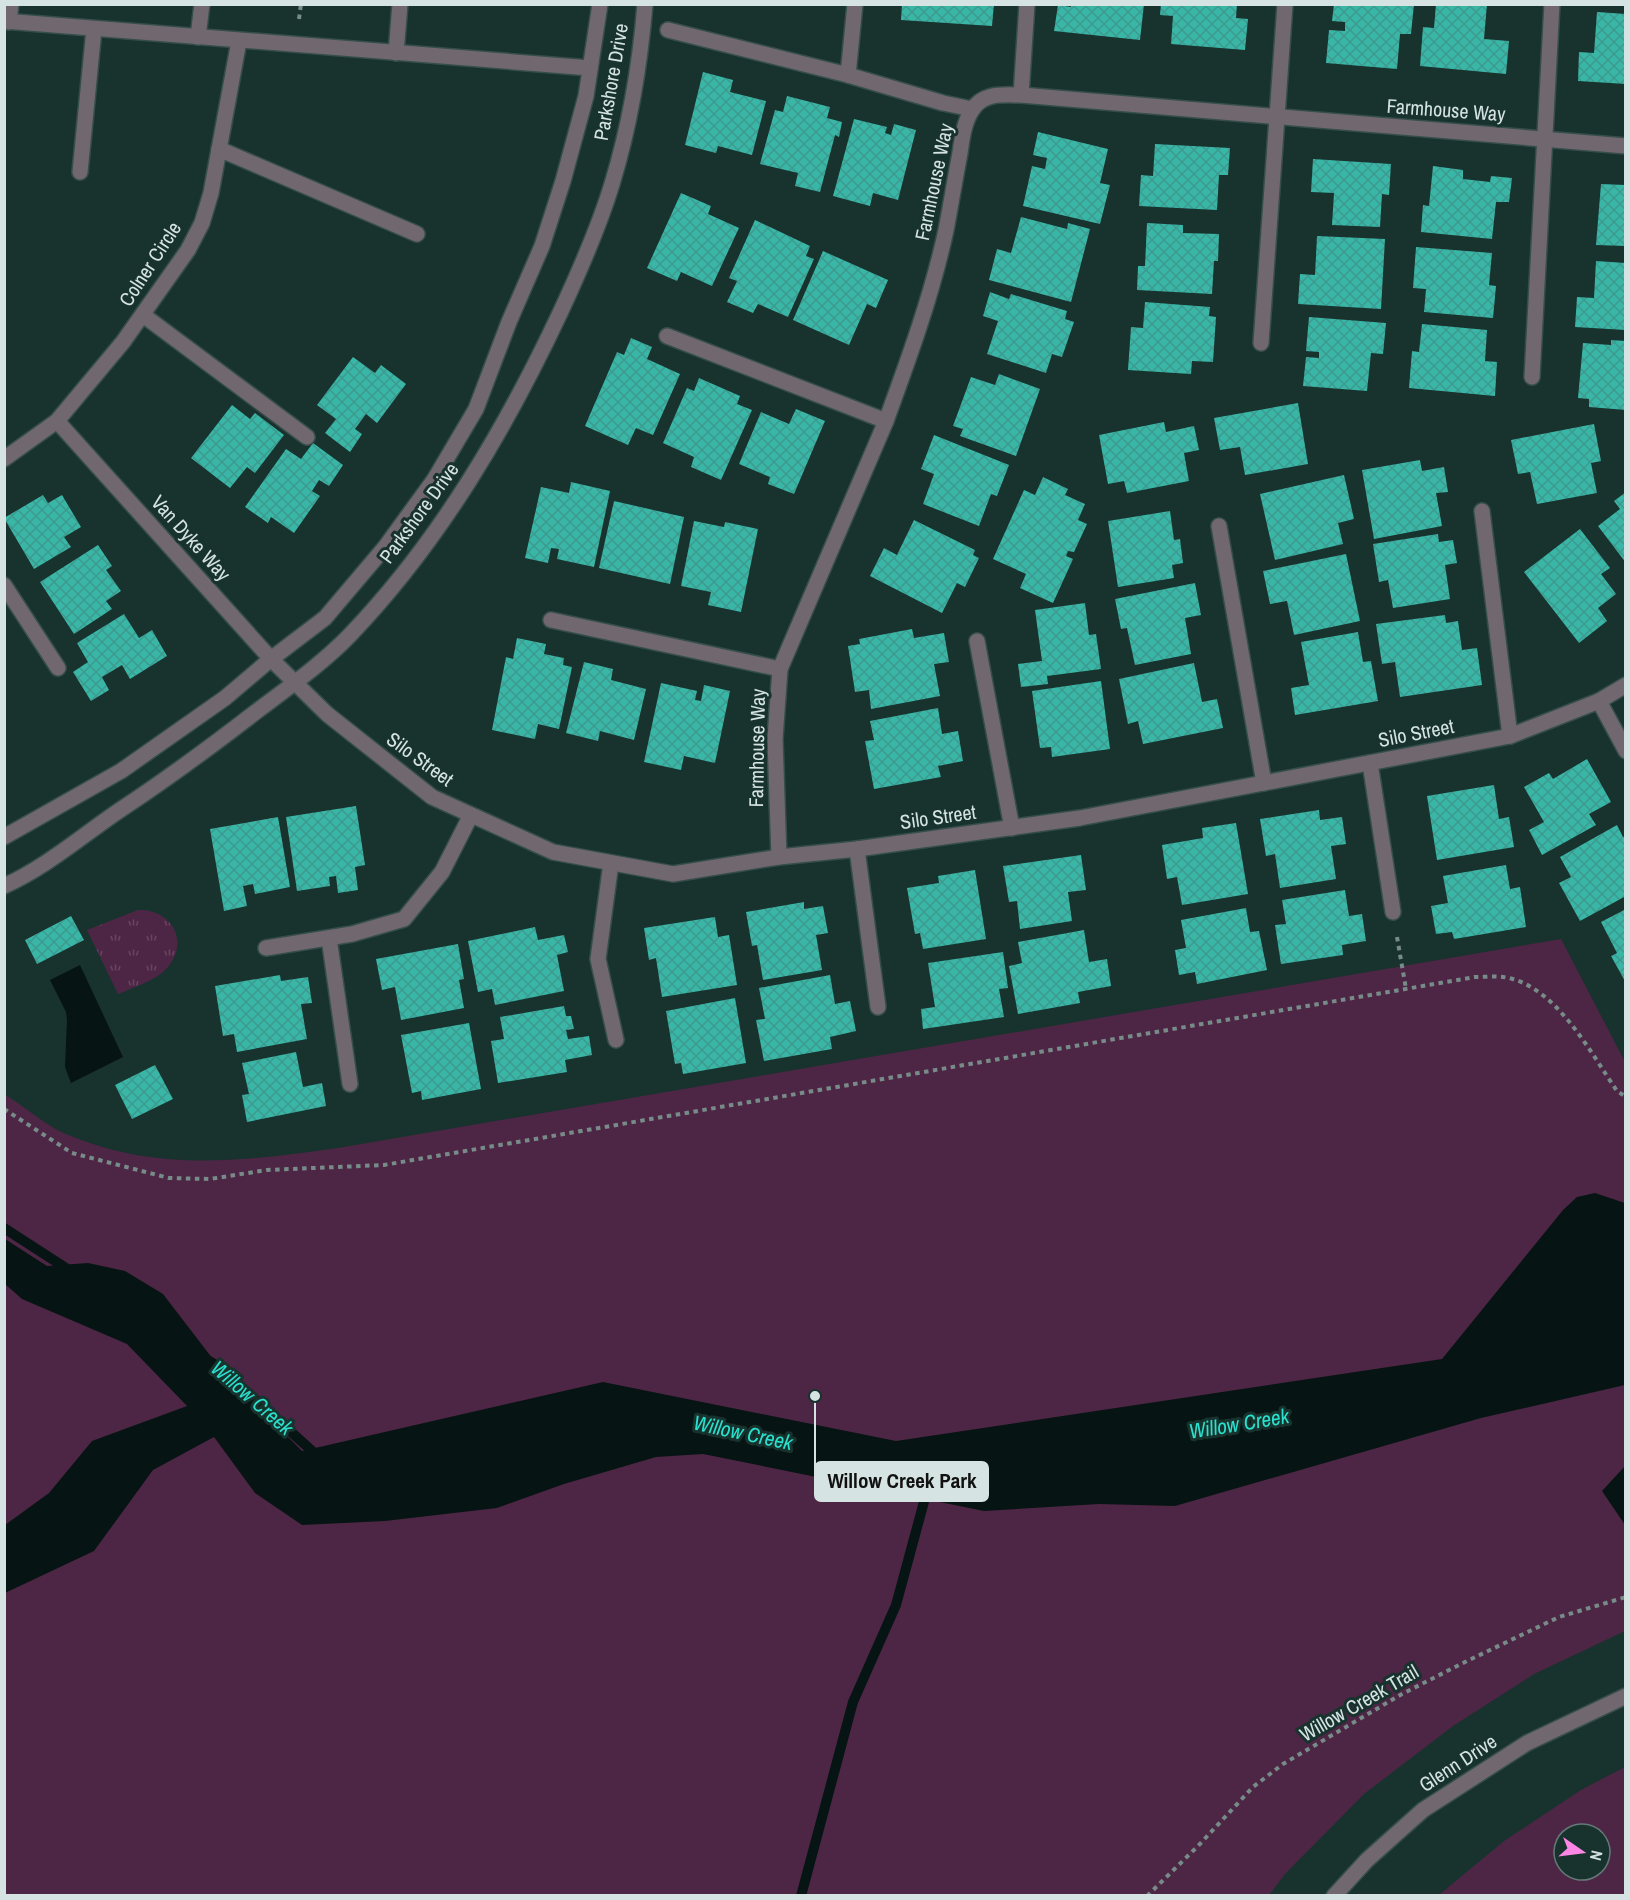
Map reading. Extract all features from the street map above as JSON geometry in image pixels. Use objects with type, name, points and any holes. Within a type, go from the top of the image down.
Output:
[{"type":"street","points":[[11,4],[7,21],[590,68]]},
{"type":"street","points":[[198,38],[202,4]]},
{"type":"street","points":[[396,53],[400,4]]},
{"type":"street","name":"Parkshore Drive","points":[[4,837],[121,771],[225,698],[325,618],[386,546],[434,480],[476,409],[545,235],[563,182],[583,106],[600,4]]},
{"type":"street","name":"Parkshore Drive","points":[[4,886],[22,878],[175,774],[295,683],[349,636],[413,561],[467,485],[506,421],[583,262],[612,185],[633,102],[645,4]]},
{"type":"street","points":[[848,75],[855,4]]},
{"type":"street","points":[[1021,95],[1027,4]]},
{"type":"street","points":[[1262,343],[1285,4]]},
{"type":"street","points":[[1532,377],[1552,4]]},
{"type":"street","points":[[80,172],[94,29]]},
{"type":"street","points":[[668,30],[848,75],[943,104],[972,109]]},
{"type":"street","name":"Colner Circle","points":[[4,459],[57,421],[143,315],[188,250],[202,223],[211,194],[239,41]]},
{"type":"street","name":"Farmhouse Way","points":[[779,857],[775,739],[780,669],[886,421],[930,295],[946,230],[963,137],[972,109],[981,100],[988,96],[1021,95],[1626,146]]},
{"type":"street","points":[[219,149],[417,234]]},
{"type":"street","points":[[143,315],[306,437]]},
{"type":"street","points":[[667,336],[886,421]]},
{"type":"street","name":"Van Dyke Way","points":[[57,421],[295,683]]},
{"type":"street","points":[[1482,511],[1510,736]]},
{"type":"street","points":[[1219,526],[1264,783]]},
{"type":"street","points":[[4,585],[58,668]]},
{"type":"street","points":[[551,620],[780,669]]},
{"type":"street","points":[[977,641],[1012,828]]},
{"type":"street","name":"Silo Street","points":[[295,683],[327,714],[432,797],[553,852],[673,874],[779,857],[857,849],[1080,818],[1510,736],[1599,701],[1626,685]]},
{"type":"street","points":[[1599,701],[1626,751]]},
{"type":"street","points":[[1370,763],[1393,912]]},
{"type":"street","points":[[266,948],[352,934],[404,919],[442,872],[471,815]]},
{"type":"street","points":[[857,849],[878,1007]]},
{"type":"street","points":[[611,863],[598,959],[616,1040]]},
{"type":"street","points":[[329,938],[350,1084]]},
{"type":"street","name":"Glenn Drive","points":[[1334,1896],[1398,1831],[1432,1804],[1527,1743],[1626,1696]]},
{"type":"path","points":[[1393,912],[1406,989]]},
{"type":"path","points":[[4,1109],[72,1152],[169,1178],[210,1179],[267,1170],[384,1165],[1475,977],[1504,977],[1531,987],[1554,1003],[1617,1091],[1626,1097]]},
{"type":"path","name":"Willow Creek Trail","points":[[1147,1896],[1253,1787],[1283,1764],[1423,1683],[1559,1617],[1626,1597]]},
{"type":"green space","points":[[138,910],[150,911],[168,921],[174,928],[177,947],[174,957],[163,972],[118,994],[87,930]]},
{"type":"green space","points":[[1561,939],[1625,1062],[1625,1631],[1534,1674],[1453,1726],[1364,1794],[1286,1873],[1269,1895],[5,1895],[4,1094],[59,1131],[100,1146],[167,1159],[235,1160],[269,1157],[338,1148]]},
{"type":"green space","points":[[1625,1767],[1625,1895],[1439,1895],[1504,1841],[1581,1790]]},
{"type":"water","points":[[80,965],[123,1057],[71,1083],[65,1067],[66,1012],[50,980]]},
{"type":"water","points":[[1595,1193],[1625,1203],[1625,1385],[1481,1418],[1175,1506],[1099,1504],[984,1511],[703,1454],[656,1457],[564,1484],[497,1508],[385,1521],[302,1525],[255,1493],[214,1437],[153,1470],[94,1551],[5,1593],[5,1525],[49,1493],[92,1441],[187,1406],[127,1344],[22,1299],[5,1284],[5,1239],[47,1266],[88,1263],[125,1271],[163,1294],[219,1367],[302,1451],[603,1382],[896,1441],[1442,1359],[1563,1210],[1577,1197]]},
{"type":"water","points":[[1625,1466],[1625,1525],[1602,1491]]},
{"type":"building","points":[[902,4],[994,4],[992,26],[901,20]]},
{"type":"building","points":[[1071,4],[1144,4],[1140,40],[1054,31],[1058,5],[1071,7]]},
{"type":"building","points":[[1161,4],[1237,4],[1236,18],[1248,19],[1245,50],[1171,44],[1173,16],[1160,15]]},
{"type":"building","points":[[1334,4],[1414,4],[1411,34],[1400,34],[1397,69],[1326,63],[1329,30],[1345,31],[1345,22],[1332,21]]},
{"type":"building","points":[[1436,4],[1487,4],[1484,39],[1509,41],[1506,74],[1420,66],[1423,27],[1434,28]]},
{"type":"building","points":[[1597,12],[1626,14],[1626,84],[1578,81],[1579,52],[1594,53]]},
{"type":"building","points":[[703,72],[733,80],[730,92],[766,101],[752,155],[718,146],[716,153],[685,145]]},
{"type":"building","points":[[787,96],[830,107],[827,118],[842,122],[839,137],[835,135],[820,192],[795,186],[798,173],[760,164],[775,110],[783,112]]},
{"type":"building","points":[[854,119],[887,127],[885,133],[891,135],[894,124],[916,130],[898,200],[873,193],[870,206],[833,196]]},
{"type":"building","points":[[1038,132],[1108,149],[1100,183],[1110,185],[1100,224],[1023,206],[1032,166],[1045,169],[1047,158],[1033,155]]},
{"type":"building","points":[[1155,144],[1230,148],[1228,175],[1219,175],[1217,210],[1139,206],[1141,175],[1153,176]]},
{"type":"building","points":[[1313,159],[1391,164],[1389,195],[1382,194],[1380,227],[1332,225],[1334,193],[1311,192]]},
{"type":"building","points":[[1433,166],[1463,170],[1463,179],[1490,182],[1491,176],[1512,178],[1509,202],[1496,202],[1492,239],[1421,232],[1423,205],[1429,206]]},
{"type":"building","points":[[1601,184],[1626,185],[1626,246],[1596,245]]},
{"type":"building","points":[[681,193],[711,206],[708,214],[739,228],[712,286],[681,272],[677,281],[647,268]]},
{"type":"building","points":[[1021,217],[1067,229],[1068,223],[1090,229],[1071,302],[989,280],[997,249],[1011,253]]},
{"type":"building","points":[[755,220],[810,246],[806,256],[814,259],[788,317],[758,304],[753,313],[727,302],[737,281],[729,278]]},
{"type":"building","points":[[1147,223],[1183,225],[1183,233],[1219,234],[1218,261],[1214,261],[1212,294],[1137,290],[1138,266],[1145,266]]},
{"type":"building","points":[[1317,236],[1385,239],[1381,309],[1298,304],[1300,274],[1315,275]]},
{"type":"building","points":[[1416,247],[1492,253],[1489,285],[1496,286],[1493,318],[1424,312],[1426,289],[1413,288]]},
{"type":"building","points":[[823,251],[888,280],[876,308],[867,304],[849,345],[793,320]]},
{"type":"building","points":[[1596,261],[1626,263],[1626,330],[1575,327],[1577,297],[1594,298]]},
{"type":"building","points":[[990,292],[1009,299],[1011,294],[1067,311],[1065,319],[1074,322],[1062,357],[1052,354],[1046,373],[987,354],[998,321],[983,316]]},
{"type":"building","points":[[1145,302],[1210,307],[1209,316],[1216,317],[1213,362],[1192,361],[1191,374],[1128,370],[1131,327],[1143,328]]},
{"type":"building","points":[[1309,317],[1386,323],[1383,354],[1371,353],[1367,391],[1303,386],[1306,357],[1319,358],[1319,352],[1306,351]]},
{"type":"building","points":[[1422,324],[1487,330],[1485,361],[1497,362],[1495,396],[1409,388],[1412,351],[1419,352]]},
{"type":"building","points":[[631,338],[652,347],[647,359],[680,374],[653,435],[636,428],[628,445],[585,426],[617,352],[624,355]]},
{"type":"building","points":[[1611,340],[1626,341],[1626,410],[1589,407],[1589,399],[1578,398],[1583,343],[1611,345]]},
{"type":"building","points":[[353,357],[375,373],[381,365],[406,384],[377,423],[366,414],[355,429],[362,434],[350,452],[325,433],[336,419],[317,405]]},
{"type":"building","points":[[999,374],[1040,389],[1016,456],[960,436],[963,429],[953,426],[971,377],[995,385]]},
{"type":"building","points":[[699,378],[740,396],[737,404],[752,410],[721,480],[691,467],[694,457],[663,443],[687,388],[694,391]]},
{"type":"building","points":[[1298,403],[1308,464],[1245,475],[1240,447],[1220,450],[1214,418]]},
{"type":"building","points":[[232,405],[250,419],[255,413],[284,435],[255,473],[247,467],[230,488],[191,458]]},
{"type":"building","points":[[796,409],[825,421],[794,494],[768,484],[770,477],[739,464],[761,412],[789,424]]},
{"type":"building","points":[[1164,422],[1166,432],[1194,426],[1199,450],[1184,453],[1189,481],[1127,493],[1124,481],[1108,484],[1099,435]]},
{"type":"building","points":[[1594,424],[1601,461],[1591,463],[1597,493],[1537,504],[1530,472],[1518,474],[1511,440]]},
{"type":"building","points":[[934,435],[1009,465],[997,496],[991,494],[979,526],[923,504],[934,474],[921,469]]},
{"type":"building","points":[[313,443],[343,465],[329,486],[319,480],[312,491],[320,496],[294,533],[271,517],[268,523],[245,507],[286,449],[301,459]]},
{"type":"building","points":[[1420,460],[1422,471],[1444,467],[1448,492],[1436,493],[1442,526],[1374,539],[1362,470]]},
{"type":"building","points":[[1344,475],[1354,519],[1338,523],[1343,544],[1275,560],[1260,494]]},
{"type":"building","points":[[1043,477],[1068,489],[1065,495],[1085,504],[1078,520],[1087,524],[1074,552],[1068,551],[1066,556],[1073,559],[1053,603],[1020,588],[1026,574],[993,559],[1024,490],[1035,495]]},
{"type":"building","points":[[571,482],[610,491],[594,567],[557,559],[559,549],[551,548],[548,563],[525,558],[541,487],[569,493]]},
{"type":"building","points":[[1626,492],[1626,563],[1598,526],[1620,509],[1614,501]]},
{"type":"building","points":[[43,495],[48,503],[62,495],[81,527],[64,537],[71,547],[34,569],[4,518]]},
{"type":"building","points":[[614,501],[684,517],[670,584],[599,568]]},
{"type":"building","points":[[1170,511],[1174,540],[1180,539],[1183,563],[1172,565],[1174,578],[1118,587],[1108,521]]},
{"type":"building","points":[[914,520],[975,550],[973,555],[979,558],[965,587],[957,583],[942,613],[870,576],[884,548],[897,555]]},
{"type":"building","points":[[694,521],[724,527],[725,522],[758,529],[741,612],[708,605],[711,592],[681,586]]},
{"type":"building","points":[[1580,529],[1610,568],[1601,574],[1616,594],[1598,608],[1607,621],[1579,643],[1524,572]]},
{"type":"building","points":[[1438,534],[1439,542],[1453,540],[1457,563],[1445,565],[1450,599],[1393,608],[1388,580],[1379,582],[1373,544]]},
{"type":"building","points":[[98,545],[112,566],[106,570],[121,591],[106,601],[112,609],[74,634],[40,582]]},
{"type":"building","points":[[1346,554],[1360,621],[1294,635],[1287,601],[1270,604],[1263,571]]},
{"type":"building","points":[[1195,583],[1201,615],[1185,618],[1191,654],[1135,665],[1127,628],[1121,629],[1115,599]]},
{"type":"building","points":[[1085,603],[1089,635],[1096,634],[1101,669],[1047,676],[1048,684],[1021,687],[1018,664],[1042,661],[1035,610]]},
{"type":"building","points":[[124,614],[139,638],[152,630],[167,656],[130,679],[122,665],[102,677],[109,690],[91,701],[73,672],[88,662],[77,643]]},
{"type":"building","points":[[1445,615],[1446,623],[1458,621],[1462,650],[1477,648],[1482,685],[1400,697],[1395,662],[1382,664],[1376,624]]},
{"type":"building","points":[[912,629],[914,638],[944,633],[949,662],[934,664],[940,696],[871,709],[869,690],[855,692],[848,646],[860,644],[859,639]]},
{"type":"building","points":[[1358,632],[1363,662],[1371,661],[1378,701],[1295,715],[1291,688],[1309,685],[1301,642]]},
{"type":"building","points":[[517,638],[546,644],[544,654],[564,658],[563,665],[572,667],[559,729],[538,724],[535,739],[492,730],[506,657],[513,659]]},
{"type":"building","points":[[584,662],[613,669],[611,680],[646,689],[634,740],[600,731],[598,741],[566,733]]},
{"type":"building","points":[[1194,663],[1202,702],[1217,699],[1223,728],[1143,744],[1138,721],[1128,724],[1119,679]]},
{"type":"building","points":[[1101,681],[1110,749],[1052,757],[1051,747],[1040,748],[1032,691]]},
{"type":"building","points":[[661,683],[697,691],[695,700],[701,701],[704,685],[730,691],[715,763],[684,756],[681,770],[644,762]]},
{"type":"building","points":[[938,708],[942,734],[958,731],[963,761],[938,766],[941,777],[874,789],[865,741],[874,740],[870,721]]},
{"type":"building","points":[[1587,759],[1611,802],[1589,814],[1596,825],[1542,855],[1529,830],[1544,822],[1524,787],[1549,773],[1553,779]]},
{"type":"building","points":[[1494,785],[1499,819],[1509,817],[1514,847],[1437,860],[1427,796]]},
{"type":"building","points":[[356,806],[365,865],[355,867],[358,890],[338,893],[336,876],[329,877],[330,886],[297,891],[286,817]]},
{"type":"building","points":[[1319,810],[1320,820],[1342,817],[1346,844],[1331,846],[1336,879],[1280,888],[1275,854],[1266,856],[1260,819]]},
{"type":"building","points":[[278,817],[290,887],[255,894],[253,884],[243,886],[247,906],[224,911],[210,829]]},
{"type":"building","points":[[1236,823],[1248,894],[1182,905],[1177,877],[1167,879],[1162,845],[1203,838],[1202,828]]},
{"type":"building","points":[[1617,825],[1623,837],[1626,836],[1626,896],[1580,921],[1559,883],[1571,877],[1560,857]]},
{"type":"building","points":[[1081,855],[1086,890],[1068,892],[1072,921],[1020,929],[1017,901],[1009,902],[1003,866]]},
{"type":"building","points":[[1506,865],[1510,889],[1520,887],[1526,927],[1454,939],[1452,932],[1436,934],[1431,906],[1448,903],[1443,876]]},
{"type":"building","points":[[975,870],[986,939],[923,949],[920,933],[915,934],[907,888],[939,883],[938,876]]},
{"type":"building","points":[[1345,890],[1349,916],[1362,914],[1366,941],[1342,945],[1343,955],[1281,964],[1275,925],[1286,924],[1282,900]]},
{"type":"building","points":[[804,902],[804,909],[823,906],[828,933],[816,935],[822,970],[763,980],[757,945],[752,946],[746,912]]},
{"type":"building","points":[[1246,908],[1250,932],[1259,931],[1267,970],[1197,984],[1195,972],[1179,975],[1175,950],[1186,948],[1181,920]]},
{"type":"building","points":[[1626,909],[1626,983],[1611,956],[1617,953],[1601,922]]},
{"type":"building","points":[[71,916],[84,940],[37,964],[25,940]]},
{"type":"building","points":[[715,917],[718,937],[729,935],[737,985],[662,997],[656,958],[649,960],[644,928]]},
{"type":"building","points":[[535,927],[538,940],[564,935],[568,952],[557,955],[564,991],[495,1005],[492,989],[478,992],[468,941]]},
{"type":"building","points":[[1084,930],[1089,962],[1107,959],[1111,986],[1078,992],[1080,1003],[1018,1014],[1009,966],[1022,963],[1018,942]]},
{"type":"building","points":[[458,944],[464,979],[459,980],[464,1008],[401,1020],[395,987],[382,990],[376,959]]},
{"type":"building","points":[[1003,952],[1008,988],[999,989],[1004,1017],[923,1029],[921,1009],[935,1007],[928,963]]},
{"type":"building","points":[[280,975],[281,981],[308,977],[312,1003],[301,1004],[307,1039],[237,1052],[234,1034],[223,1036],[215,986]]},
{"type":"building","points":[[830,975],[835,1004],[850,1001],[856,1031],[830,1037],[832,1049],[764,1061],[756,1020],[765,1019],[759,988]]},
{"type":"building","points":[[735,998],[746,1063],[683,1074],[681,1063],[675,1064],[666,1011]]},
{"type":"building","points":[[564,1006],[566,1016],[571,1016],[574,1029],[566,1030],[568,1039],[589,1036],[592,1055],[565,1060],[567,1072],[498,1083],[491,1041],[504,1039],[500,1017]]},
{"type":"building","points":[[469,1023],[481,1089],[422,1100],[421,1091],[412,1093],[401,1035]]},
{"type":"building","points":[[296,1052],[303,1087],[322,1083],[326,1106],[247,1122],[242,1095],[249,1094],[242,1063]]},
{"type":"building","points":[[155,1065],[173,1099],[132,1119],[115,1085]]},
{"type":"waterway","name":"Willow Creek","points":[[4,1228],[72,1272]]},
{"type":"waterway","name":"Willow Creek","points":[[206,1359],[219,1367],[321,1459]]},
{"type":"waterway","points":[[801,1896],[853,1702],[896,1605],[928,1487]]},
{"type":"place","name":"Willow Creek Park","points":[[815,1396]]}]
